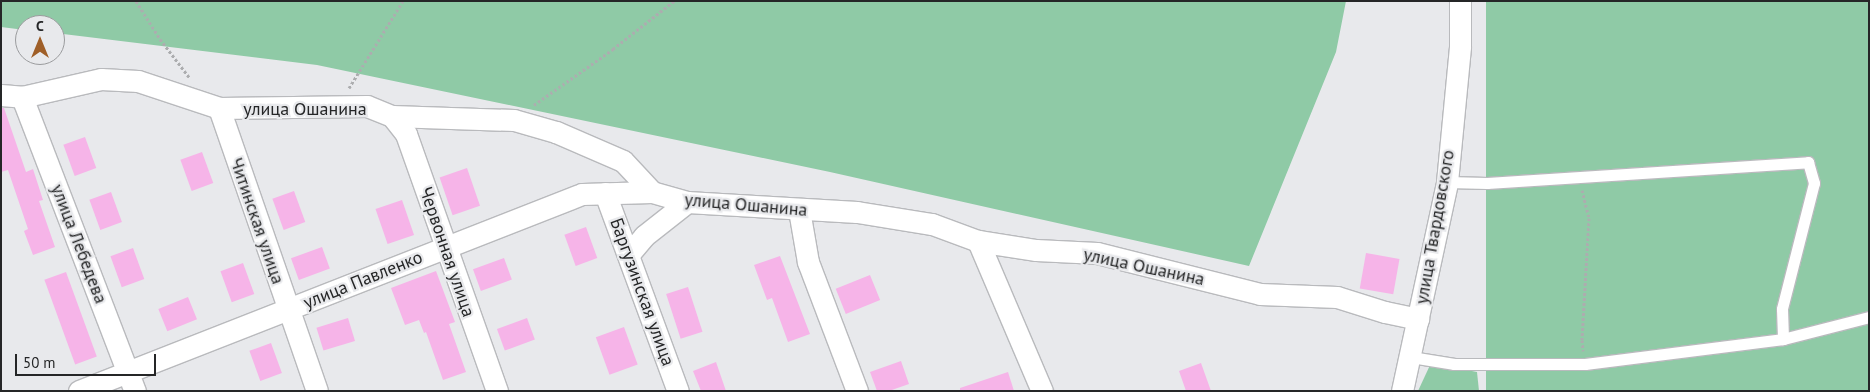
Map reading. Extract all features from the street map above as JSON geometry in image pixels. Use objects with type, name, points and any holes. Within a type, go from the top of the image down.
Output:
[{"type":"street","name":"улица Твардовского","points":[[1402,391],[1411,357],[1447,182],[1460,46],[1460,1]]},
{"type":"street","name":"улица Ошанина","points":[[1,95],[22,97],[101,79],[138,81],[219,108],[367,106],[392,116],[514,120],[556,132],[623,161],[652,192],[687,202],[857,212],[932,224],[978,241],[1036,250],[1097,253],[1260,294],[1337,297],[1384,312],[1418,319]]},
{"type":"street","name":"улица Лебедева","points":[[22,97],[131,381]]},
{"type":"street","name":"Читинская улица","points":[[219,108],[317,391]]},
{"type":"street","name":"Червонная улица","points":[[392,116],[406,134],[497,391]]},
{"type":"street","name":"улица Павленко","points":[[79,391],[131,381],[288,310],[582,194],[652,192]]},
{"type":"street","name":"Баргузинская улица","points":[[605,193],[678,391]]},
{"type":"street","points":[[629,254],[644,236],[687,202]]},
{"type":"street","points":[[798,210],[808,262],[857,391]]},
{"type":"street","points":[[978,241],[1042,391]]},
{"type":"lane","points":[[1447,182],[1487,183],[1580,178],[1808,162],[1814,183],[1782,309],[1783,339]]},
{"type":"lane","points":[[1411,357],[1454,364],[1585,364],[1783,339],[1869,317]]},
{"type":"path","points":[[136,1],[160,39],[190,78]]},
{"type":"path","points":[[338,106],[404,1]]},
{"type":"path","points":[[514,120],[613,49],[674,1]]},
{"type":"path","points":[[1580,178],[1589,218],[1582,340],[1585,364]]},
{"type":"green space","points":[[1,1],[1346,1],[1336,52],[1249,266],[830,172],[317,65],[65,34],[65,15],[15,15],[15,29],[1,27]]},
{"type":"green space","points":[[1486,1],[1869,1],[1869,391],[1486,391]]},
{"type":"green space","points":[[1431,363],[1477,372],[1479,391],[1418,391]]},
{"type":"building","points":[[1,108],[4,108],[26,172],[33,169],[43,200],[39,201],[55,247],[33,255],[24,231],[28,229],[8,170],[1,172]]},
{"type":"building","points":[[85,137],[96,168],[75,176],[63,145]]},
{"type":"building","points":[[202,152],[213,183],[192,191],[180,160]]},
{"type":"building","points":[[467,168],[480,206],[453,215],[440,177]]},
{"type":"building","points":[[294,191],[305,222],[284,230],[272,199]]},
{"type":"building","points":[[111,192],[122,222],[100,230],[89,200]]},
{"type":"building","points":[[402,200],[414,235],[388,244],[376,209]]},
{"type":"building","points":[[586,227],[597,258],[576,266],[564,235]]},
{"type":"building","points":[[322,247],[330,269],[299,280],[291,258]]},
{"type":"building","points":[[133,248],[144,279],[122,287],[110,256]]},
{"type":"building","points":[[1366,253],[1399,259],[1393,294],[1360,288]]},
{"type":"building","points":[[780,256],[810,334],[788,342],[772,298],[767,300],[754,265]]},
{"type":"building","points":[[504,258],[512,280],[481,291],[473,269]]},
{"type":"building","points":[[243,263],[254,294],[232,302],[220,271]]},
{"type":"building","points":[[436,271],[455,322],[449,324],[466,372],[443,380],[426,332],[424,333],[419,320],[405,325],[391,288]]},
{"type":"building","points":[[66,272],[97,357],[75,364],[44,280]]},
{"type":"building","points":[[870,275],[880,300],[846,314],[836,289]]},
{"type":"building","points":[[688,287],[703,332],[681,339],[666,294]]},
{"type":"building","points":[[188,297],[197,319],[167,331],[158,309]]},
{"type":"building","points":[[348,318],[355,341],[323,351],[316,328]]},
{"type":"building","points":[[527,318],[535,340],[505,351],[497,329]]},
{"type":"building","points":[[624,327],[638,365],[609,375],[596,337]]},
{"type":"building","points":[[271,343],[282,373],[260,381],[249,351]]},
{"type":"building","points":[[901,361],[909,384],[889,391],[877,391],[870,372]]},
{"type":"building","points":[[716,362],[726,391],[701,391],[693,371]]},
{"type":"building","points":[[1201,363],[1211,391],[1186,391],[1179,371]]},
{"type":"building","points":[[1008,372],[1014,391],[960,391],[960,388]]}]
